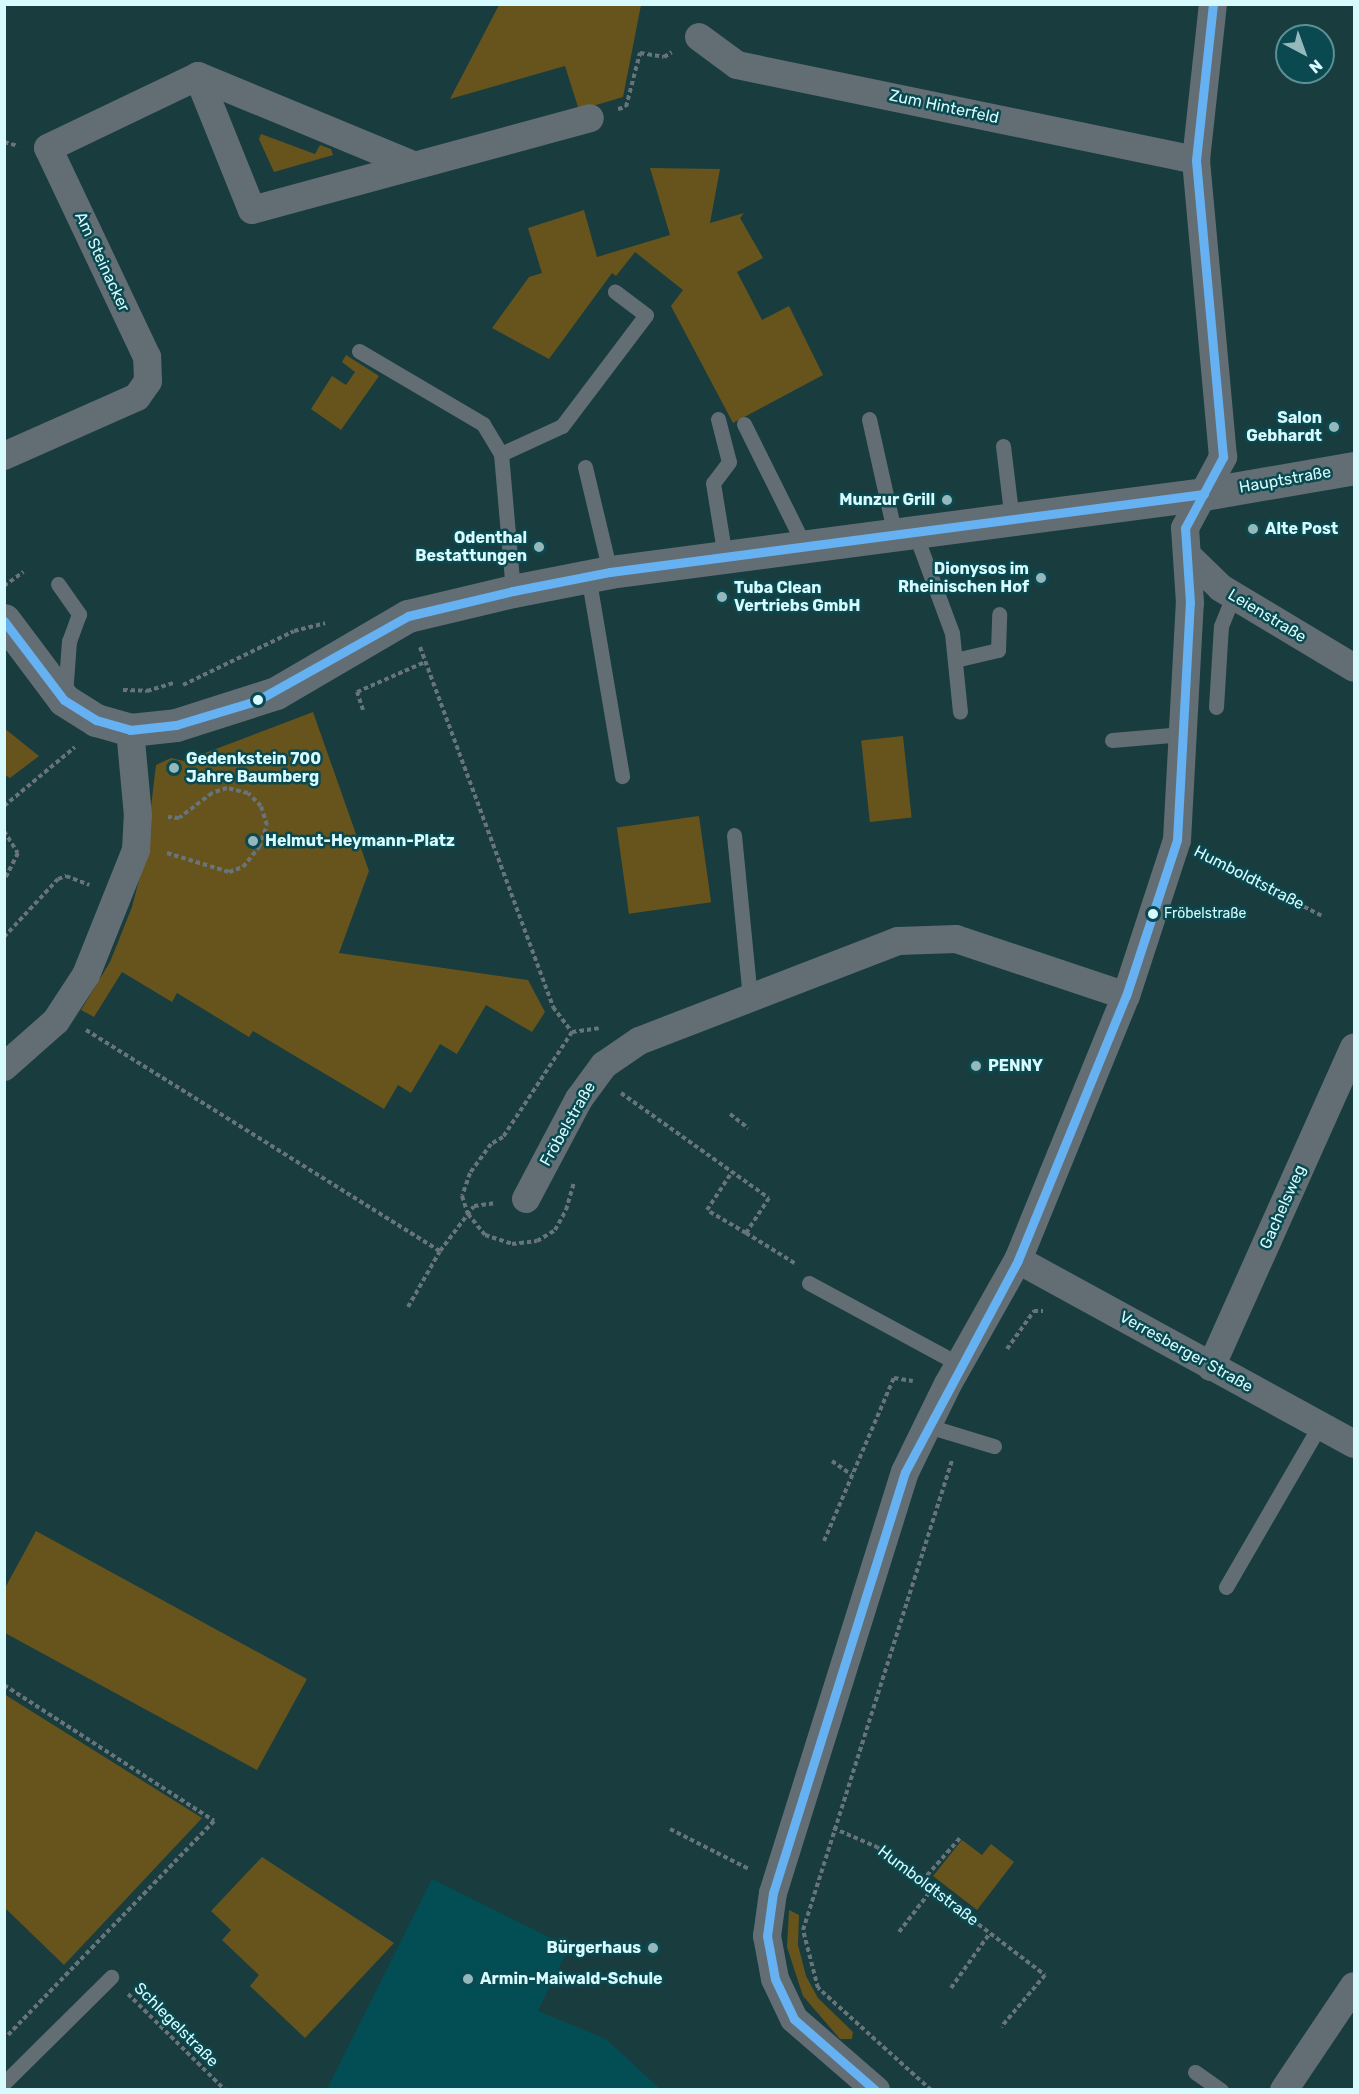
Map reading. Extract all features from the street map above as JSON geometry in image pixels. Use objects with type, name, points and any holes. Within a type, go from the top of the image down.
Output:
[{"type":"street","name":"Humboldtstraße","points":[[876,2090],[794,2019],[775,1978],[767,1936],[773,1893],[802,1814],[905,1472],[928,1426],[950,1359],[1018,1260],[1126,996],[1177,840],[1190,603],[1185,528],[1223,457],[1196,160],[1213,4]]},
{"type":"street","name":"Zum Hinterfeld","points":[[699,37],[737,65],[1196,160]]},
{"type":"street","points":[[198,76],[252,210],[410,164],[590,118]]},
{"type":"street","points":[[198,76],[410,164]]},
{"type":"street","name":"Am Steinacker","points":[[4,456],[137,397],[148,381],[147,357],[48,148],[198,76]]},
{"type":"street","name":"Hauptstraße","points":[[4,620],[64,700],[96,720],[130,730],[176,725],[268,696],[408,616],[513,591],[599,574],[1204,494],[1354,468]]},
{"type":"street","name":"Leienstraße","points":[[1187,555],[1233,596],[1354,668]]},
{"type":"street","points":[[4,1067],[57,1021],[86,975],[136,850],[138,816],[130,730]]},
{"type":"street","name":"Fröbelstraße","points":[[526,1199],[579,1099],[604,1065],[639,1041],[898,941],[956,939],[1126,996]]},
{"type":"street","name":"Gachelsweg","points":[[1211,1366],[1354,1048]]},
{"type":"street","name":"Verresberger Straße","points":[[1018,1260],[1354,1444]]},
{"type":"street","points":[[1284,2090],[1354,1986]]},
{"type":"lane","points":[[501,454],[562,426],[646,315],[615,292]]},
{"type":"lane","points":[[359,351],[483,424],[501,454],[513,591]]},
{"type":"lane","points":[[718,419],[729,462],[714,483],[725,557]]},
{"type":"lane","points":[[869,419],[905,534],[952,633],[960,712]]},
{"type":"lane","points":[[744,424],[805,547]]},
{"type":"lane","points":[[1003,446],[1012,520]]},
{"type":"lane","points":[[585,467],[622,776]]},
{"type":"lane","points":[[58,584],[80,614],[69,641],[64,700]]},
{"type":"lane","points":[[1216,707],[1221,626],[1233,596]]},
{"type":"lane","points":[[954,660],[998,650],[999,614]]},
{"type":"lane","points":[[1112,740],[1183,734]]},
{"type":"lane","points":[[735,835],[750,998]]},
{"type":"lane","points":[[809,1283],[950,1359]]},
{"type":"lane","points":[[1226,1587],[1320,1425]]},
{"type":"lane","points":[[928,1426],[994,1446]]},
{"type":"lane","points":[[4,2083],[111,1977]]},
{"type":"lane","points":[[1195,2072],[1221,2090]]},
{"type":"path","points":[[626,107],[640,53],[664,57],[699,37]]},
{"type":"path","points":[[4,586],[23,572]]},
{"type":"path","points":[[408,616],[553,1007],[572,1032],[619,1025],[639,1041]]},
{"type":"path","points":[[168,693],[294,631],[327,622]]},
{"type":"path","points":[[363,710],[357,692],[425,662]]},
{"type":"path","points":[[123,690],[147,691],[174,683]]},
{"type":"path","points":[[4,806],[79,744]]},
{"type":"path","points":[[136,850],[175,855],[229,872],[243,867],[259,847],[267,825],[261,806],[248,793],[227,789],[212,793],[179,818],[138,816]]},
{"type":"path","points":[[4,831],[18,853],[4,880]]},
{"type":"path","name":"Humboldtstraße","points":[[1177,840],[1322,916]]},
{"type":"path","points":[[4,937],[58,879],[66,876],[118,896]]},
{"type":"path","points":[[57,1021],[82,1028],[440,1251]]},
{"type":"path","points":[[620,1092],[769,1198],[746,1233]]},
{"type":"path","points":[[730,1114],[748,1128]]},
{"type":"path","points":[[732,1172],[707,1210],[804,1269],[809,1283]]},
{"type":"path","points":[[408,1307],[440,1251],[474,1206],[526,1199]]},
{"type":"path","points":[[824,1540],[894,1378],[923,1382],[950,1359]]},
{"type":"path","points":[[832,1461],[852,1475]]},
{"type":"path","points":[[926,1539],[833,1828],[803,1930],[818,1988],[931,2090]]},
{"type":"path","points":[[4,1684],[214,1821],[8,2035]]},
{"type":"path","name":"Humboldtstraße","points":[[802,1814],[877,1846],[1045,1975],[1001,2027]]},
{"type":"path","points":[[922,1881],[960,1838]]},
{"type":"path","points":[[899,1932],[932,1889]]},
{"type":"path","points":[[951,1988],[990,1933]]},
{"type":"path","name":"Schlegelstraße","points":[[111,1977],[225,2090]]},
{"type":"shaded area","points":[[499,5],[641,5],[623,97],[579,110],[565,66],[450,99]]},
{"type":"shaded area","points":[[261,134],[315,154],[320,145],[331,149],[333,155],[274,172],[259,139]]},
{"type":"shaded area","points":[[650,168],[720,169],[710,223],[744,213],[740,218],[763,258],[737,272],[762,320],[789,306],[823,375],[733,423],[671,306],[683,290],[635,252],[616,276],[612,273],[549,359],[492,328],[529,277],[542,273],[528,228],[584,210],[597,257],[670,235]]},
{"type":"shaded area","points":[[346,355],[379,376],[341,430],[311,409],[332,376],[346,385],[355,372],[342,362]]},
{"type":"shaded area","points":[[313,712],[369,871],[339,953],[528,980],[545,1012],[532,1032],[486,1005],[457,1054],[440,1044],[411,1093],[398,1085],[384,1109],[253,1031],[249,1037],[177,993],[172,1002],[122,972],[94,1017],[81,1010],[110,962],[132,907],[145,857],[156,765],[171,758],[184,761]]},
{"type":"shaded area","points":[[4,728],[39,756],[10,778],[5,775]]},
{"type":"shaded area","points":[[903,736],[912,818],[870,822],[861,740]]},
{"type":"shaded area","points":[[699,816],[711,902],[629,914],[617,828]]},
{"type":"shaded area","points":[[36,1531],[307,1679],[257,1770],[5,1633],[5,1588]]},
{"type":"shaded area","points":[[4,1694],[202,1818],[64,1965],[5,1908]]},
{"type":"shaded area","points":[[962,1840],[982,1855],[991,1844],[1014,1862],[977,1910],[933,1876]]},
{"type":"shaded area","points":[[262,1857],[394,1943],[305,2038],[250,1986],[259,1975],[222,1940],[231,1930],[211,1911]]},
{"type":"shaded area","name":"Armin-Maiwald-Schule","points":[[432,1879],[569,1947],[538,2011],[606,2039],[660,2089],[327,2089]]},
{"type":"shaded area","points":[[789,1910],[799,1915],[798,1945],[806,1976],[818,1998],[853,2032],[852,2039],[840,2039],[803,1996],[787,1947]]},
{"type":"transit line","points":[[875,2090],[794,2019],[775,1979],[767,1936],[773,1893],[905,1472],[1018,1260],[1126,996],[1177,840],[1190,603],[1185,528],[1223,457],[1196,160],[1213,4]]},
{"type":"transit line","points":[[4,621],[64,700],[96,720],[130,730],[176,725],[256,701],[408,616],[513,591],[610,572],[1204,494]]},
{"type":"place","name":"Salon Gebhardt","points":[[1334,427]]},
{"type":"place","name":"Munzur Grill","points":[[947,500]]},
{"type":"place","name":"Alte Post","points":[[1253,529]]},
{"type":"place","name":"Odenthal Bestattungen","points":[[539,547]]},
{"type":"place","name":"Dionysos im Rheinischen Hof","points":[[1041,578]]},
{"type":"place","name":"Tuba Clean Vertriebs GmbH","points":[[722,597]]},
{"type":"place","name":"Gedenkstein 700 Jahre Baumberg","points":[[174,768]]},
{"type":"place","name":"Helmut-Heymann-Platz","points":[[253,841]]},
{"type":"place","name":"Fröbelstraße","points":[[1153,914]]},
{"type":"place","name":"PENNY","points":[[976,1066]]},
{"type":"place","name":"Bürgerhaus","points":[[653,1948]]},
{"type":"place","name":"Armin-Maiwald-Schule","points":[[468,1979]]}]
